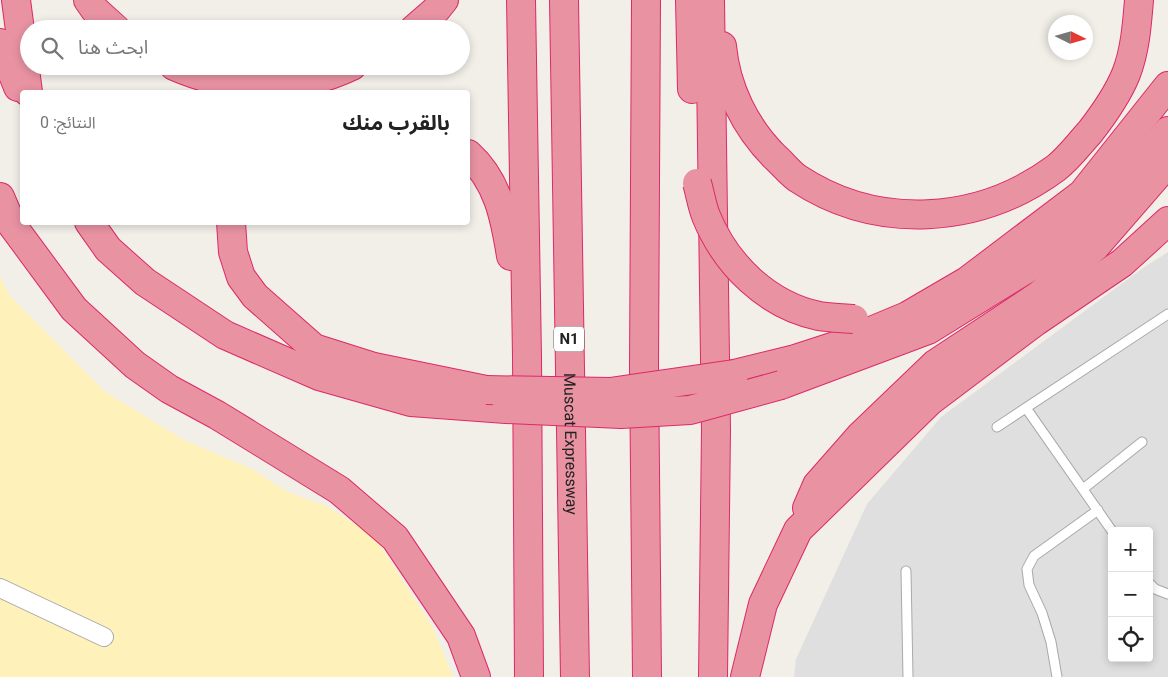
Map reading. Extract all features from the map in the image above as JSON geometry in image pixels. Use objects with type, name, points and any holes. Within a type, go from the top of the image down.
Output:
[{"type":"highway","points":[[16,0],[20,31]]},
{"type":"highway","points":[[88,0],[95,10],[106,20]]},
{"type":"highway","points":[[424,20],[444,0]]},
{"type":"highway","points":[[521,0],[527,356],[528,677]]},
{"type":"highway","name":"Muscat Expressway","points":[[564,0],[575,677]]},
{"type":"highway","points":[[646,0],[644,375],[647,677]]},
{"type":"highway","points":[[690,0],[693,119],[697,183],[706,216],[723,247],[744,276],[774,300],[819,316],[854,319],[877,315],[967,281]]},
{"type":"highway","points":[[710,0],[716,430],[713,677]]},
{"type":"highway","points":[[718,0],[724,63],[738,106],[760,142],[795,177],[826,194],[857,208],[908,215],[955,213],[1025,187],[1057,167],[1076,149],[1106,112],[1126,74],[1136,34],[1139,0]]},
{"type":"highway","points":[[0,43],[13,78],[20,90]]},
{"type":"highway","points":[[26,75],[28,90]]},
{"type":"highway","points":[[195,75],[228,83],[267,87],[311,82],[329,75]]},
{"type":"highway","points":[[231,225],[233,252],[240,277],[255,296],[314,348],[374,367],[486,390],[610,392],[734,374],[795,360],[835,346],[907,316],[967,281],[1082,194],[1168,86]]},
{"type":"highway","points":[[91,225],[108,249],[145,282],[225,335],[319,376],[411,402],[506,409],[621,414],[690,410],[781,385],[928,330],[1033,265],[1099,211],[1168,131]]},
{"type":"highway","points":[[470,156],[478,164],[493,187],[505,217],[527,356]]},
{"type":"highway","points":[[745,677],[763,604],[817,485],[861,435],[935,364],[1038,296],[1095,247],[1168,163]]},
{"type":"highway","points":[[0,197],[12,225],[74,309],[135,365],[169,389],[217,415],[339,490],[395,538],[461,636],[476,677]]},
{"type":"highway","points":[[798,530],[930,401],[1034,322],[1122,263],[1168,221]]},
{"type":"street","points":[[0,588],[104,637]]},
{"type":"lane","points":[[997,427],[1168,314]]},
{"type":"lane","points":[[1026,408],[1109,527]]},
{"type":"lane","points":[[1083,488],[1142,442]]},
{"type":"lane","points":[[1057,677],[1051,642],[1042,613],[1029,585],[1027,569],[1034,556],[1098,510]]},
{"type":"lane","points":[[906,570],[908,677]]},
{"type":"lane","points":[[1153,587],[1168,594]]},
{"type":"shaded area","points":[[1168,252],[1168,677],[794,677],[796,659],[867,504],[941,417],[1143,268]]},
{"type":"sand","points":[[0,277],[10,296],[104,391],[184,440],[252,469],[286,491],[328,507],[375,537],[433,628],[453,677],[0,677]]}]
